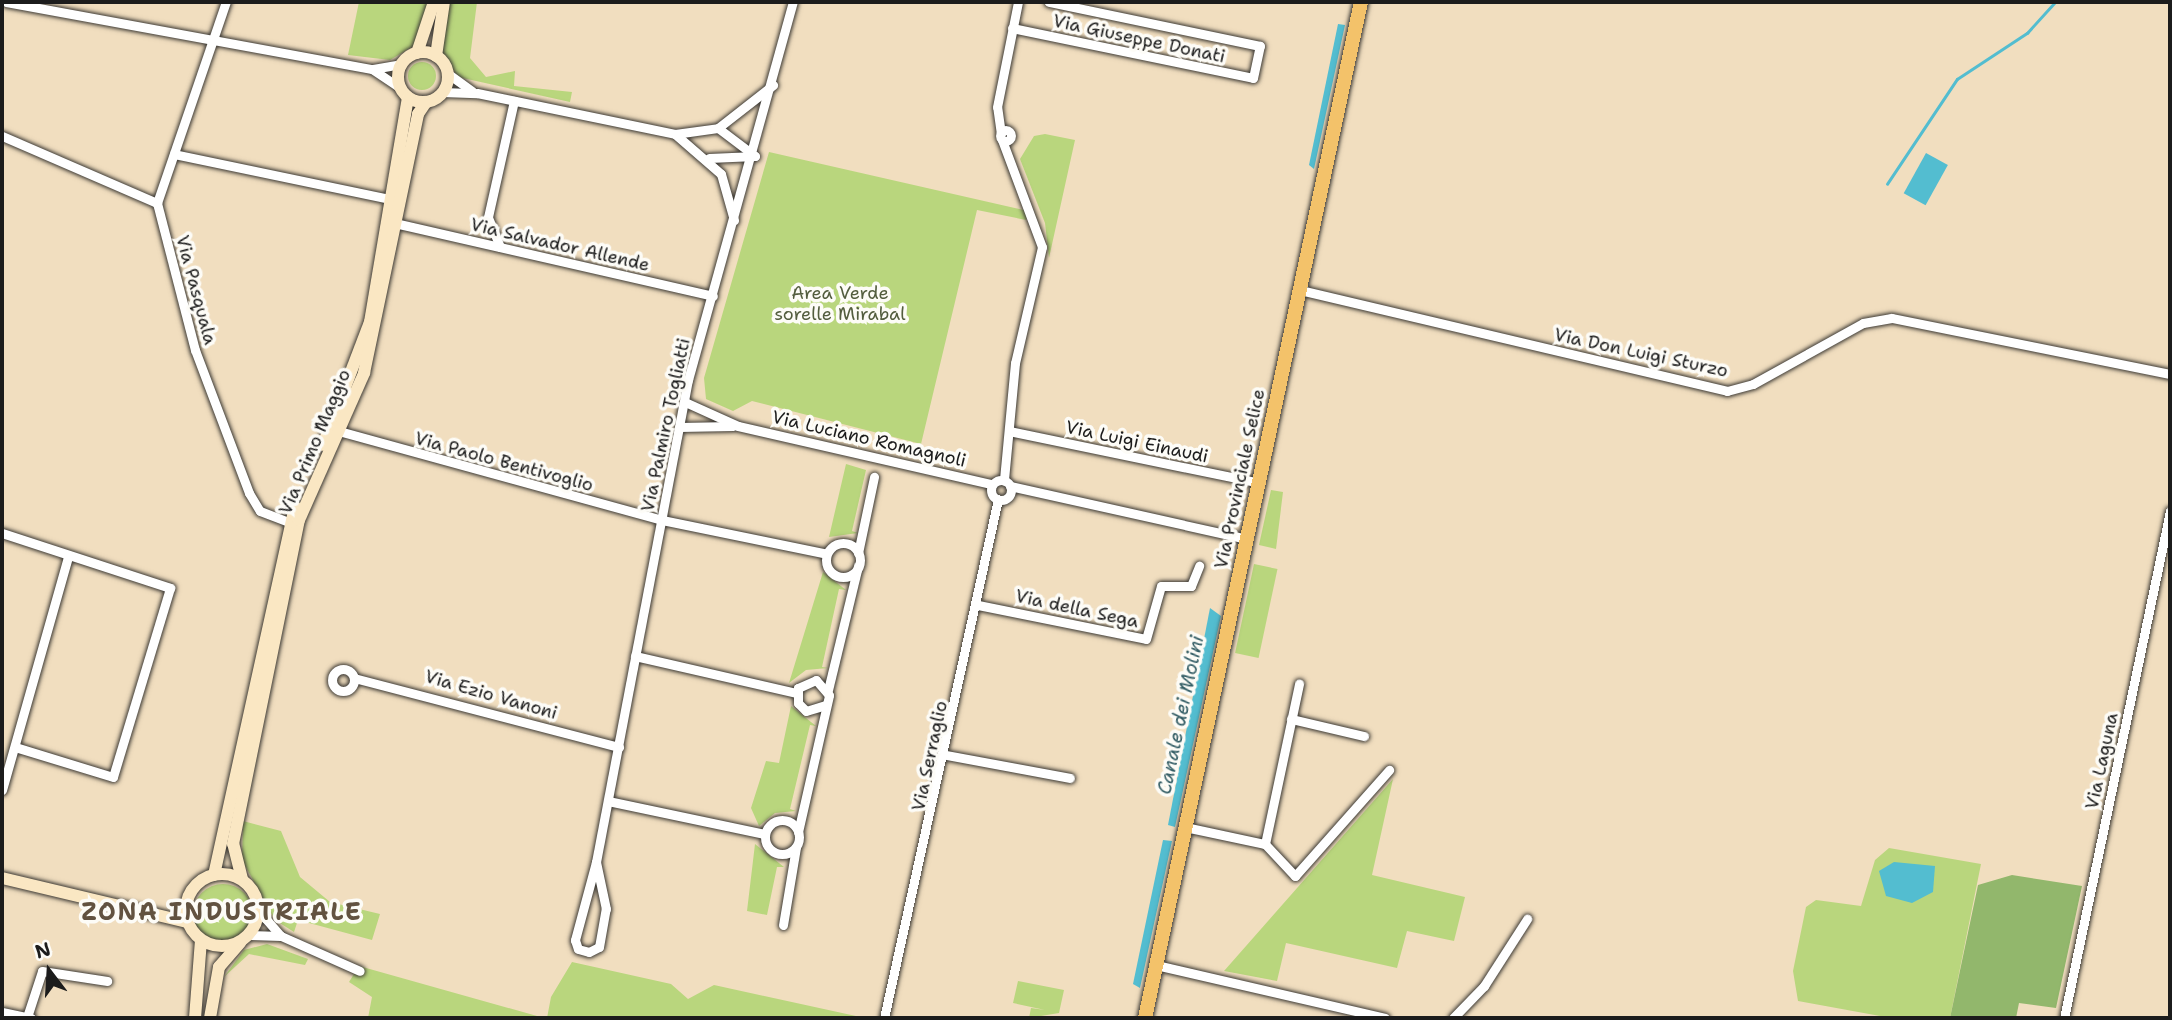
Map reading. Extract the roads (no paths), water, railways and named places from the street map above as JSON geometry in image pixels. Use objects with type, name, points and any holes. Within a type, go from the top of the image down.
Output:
[{"type":"main road","name":"Via Provinciale Selice","points":[[1145,1018],[1361,2]]},
{"type":"street","points":[[6,2],[215,44],[372,69],[401,64],[417,53],[434,2]]},
{"type":"street","points":[[2,136],[158,203],[215,44],[226,2]]},
{"type":"street","points":[[444,2],[436,56],[447,73],[477,93]]},
{"type":"street","name":"Via Palmiro Togliatti","points":[[596,862],[606,909],[599,947],[589,952],[578,949],[575,940],[596,862],[685,402],[775,84],[793,2]]},
{"type":"street","points":[[1018,2],[998,112],[1005,150],[1036,218],[1042,247],[1015,363],[1009,431],[1007,483],[1009,495],[998,499],[992,484],[1007,483],[1247,539]]},
{"type":"street","name":"Via Giuseppe Donati","points":[[1012,28],[1253,78],[1260,46],[1049,2]]},
{"type":"street","points":[[417,53],[436,56]]},
{"type":"street","points":[[399,87],[401,64]]},
{"type":"street","points":[[372,69],[399,87],[408,98],[426,102],[442,92],[477,93],[675,134],[718,128],[775,84]]},
{"type":"street","points":[[442,92],[447,73]]},
{"type":"street","name":"Via Primo Maggio","points":[[214,875],[289,522],[358,365],[394,200],[408,98]]},
{"type":"street","points":[[500,247],[488,217],[514,101]]},
{"type":"street","name":"Via Primo Maggio","points":[[259,911],[242,879],[233,844],[299,520],[364,373],[399,224],[418,114],[426,102]]},
{"type":"street","points":[[718,128],[755,156]]},
{"type":"street","points":[[675,134],[709,158],[730,195],[734,226]]},
{"type":"street","points":[[174,154],[394,200]]},
{"type":"street","points":[[709,158],[755,156]]},
{"type":"street","name":"Via Pasquala","points":[[158,203],[195,350],[249,493],[260,512],[289,522]]},
{"type":"street","name":"Via Salvador Allende","points":[[399,224],[713,296]]},
{"type":"street","name":"Via Don Luigi Sturzo","points":[[1300,290],[1727,391],[1753,384],[1863,323],[1892,318],[2170,374]]},
{"type":"street","name":"Via Luciano Romagnoli","points":[[685,402],[738,426],[992,484]]},
{"type":"street","name":"Via Luciano Romagnoli","points":[[680,427],[738,426]]},
{"type":"street","name":"Via Paolo Bentivoglio","points":[[339,431],[662,520],[827,554]]},
{"type":"street","name":"Via Luigi Einaudi","points":[[1009,431],[1259,483]]},
{"type":"street","points":[[783,925],[798,832],[858,566],[858,553],[874,477]]},
{"type":"street","name":"Via Serraglio","points":[[884,1018],[946,755],[998,499]]},
{"type":"street","name":"Via Laguna","points":[[2064,1018],[2170,511]]},
{"type":"street","points":[[2,533],[170,589],[113,776],[15,747]]},
{"type":"street","points":[[858,553],[845,543],[827,554],[834,574],[851,575],[858,566]]},
{"type":"street","points":[[2,790],[68,556]]},
{"type":"street","name":"Via della Sega","points":[[978,604],[1146,639],[1161,586],[1191,586],[1199,566]]},
{"type":"street","points":[[635,656],[796,693],[806,711],[826,705]]},
{"type":"street","name":"Via Ezio Vanoni","points":[[354,678],[619,747]]},
{"type":"street","points":[[796,693],[811,679],[828,690]]},
{"type":"street","points":[[1265,844],[1299,684]]},
{"type":"street","points":[[1291,719],[1364,736]]},
{"type":"street","points":[[946,755],[1070,778]]},
{"type":"street","points":[[1185,827],[1265,844],[1295,876],[1390,770]]},
{"type":"street","points":[[608,801],[765,834]]},
{"type":"street","points":[[765,834],[781,820],[798,832]]},
{"type":"street","points":[[765,834],[773,852],[796,846]]},
{"type":"street","points":[[187,922],[187,902],[196,885],[214,875],[242,879]]},
{"type":"street","points":[[2,878],[159,911],[187,922],[201,940],[220,947],[245,939],[281,936]]},
{"type":"street","points":[[159,911],[187,902]]},
{"type":"street","points":[[210,1018],[219,967],[245,939],[259,911],[281,936],[360,971]]},
{"type":"street","points":[[1453,1018],[1484,986],[1527,919]]},
{"type":"street","points":[[195,1018],[201,940]]},
{"type":"street","points":[[1156,965],[1385,1018]]},
{"type":"street","points":[[2,1012],[30,1018],[41,971],[107,981]]},
{"type":"water","points":[[1338,24],[1345,25],[1314,169],[1309,165]]},
{"type":"water","points":[[1926,153],[1948,165],[1926,205],[1904,193]]},
{"type":"water","points":[[1210,608],[1221,616],[1175,827],[1168,825]]},
{"type":"water","points":[[1163,840],[1172,841],[1140,988],[1133,984]]},
{"type":"water","points":[[1894,862],[1935,866],[1933,892],[1912,903],[1886,896],[1879,871]]},
{"type":"waterway","points":[[1887,184],[1957,79],[2027,33],[2055,2]]},
{"type":"district","name":"ZONA INDUSTRIALE","points":[[222,913]]},
{"type":"park label","name":"Area Verde sorelle Mirabal","points":[[840,304]]},
{"type":"water label","name":"Canale dei Molini","points":[[1181,715]]}]
